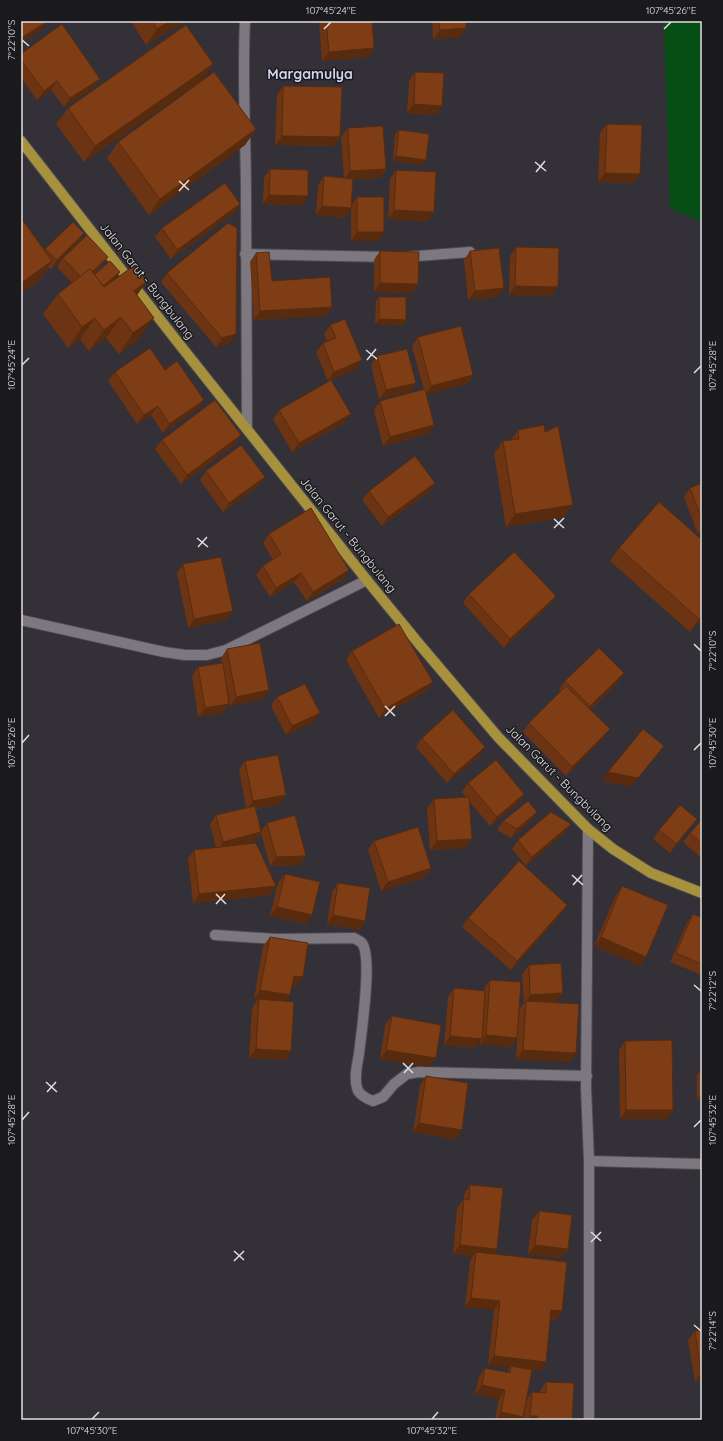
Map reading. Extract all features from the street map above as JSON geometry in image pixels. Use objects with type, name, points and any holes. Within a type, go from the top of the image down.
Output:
[{"type":"main road","name":"Jalan Garut - Bungbulang","points":[[21,141],[176,340],[367,580],[498,737],[588,829],[613,849],[651,873],[702,894]]},
{"type":"street","points":[[245,21],[247,428]]},
{"type":"street","points":[[245,254],[401,257],[470,252]]},
{"type":"street","points":[[21,620],[164,652],[185,655],[207,655],[226,650],[367,580]]},
{"type":"street","points":[[588,829],[586,1076],[589,1161],[589,1420]]},
{"type":"street","points":[[215,935],[276,939],[354,938],[362,943],[366,951],[367,969],[364,1011],[356,1077],[357,1089],[366,1098],[373,1101],[383,1097],[394,1084],[407,1074],[419,1072],[586,1076]]},
{"type":"street","points":[[589,1161],[702,1164]]},
{"type":"green space","points":[[664,21],[702,21],[702,222],[670,208]]},
{"type":"building","points":[[21,21],[48,21],[21,38]]},
{"type":"building","points":[[152,21],[170,21],[157,29]]},
{"type":"building","points":[[326,21],[372,21],[374,48],[329,52]]},
{"type":"building","points":[[439,21],[466,21],[466,28],[440,30]]},
{"type":"building","points":[[62,24],[100,79],[70,98],[57,81],[44,91],[21,60],[21,54]]},
{"type":"building","points":[[186,25],[213,64],[95,146],[68,108]]},
{"type":"building","points":[[214,72],[256,129],[160,199],[118,142]]},
{"type":"building","points":[[415,72],[444,73],[442,106],[414,104]]},
{"type":"building","points":[[283,86],[342,87],[340,137],[282,136]]},
{"type":"building","points":[[607,124],[642,125],[640,174],[605,173]]},
{"type":"building","points":[[383,126],[386,169],[350,171],[348,128]]},
{"type":"building","points":[[399,130],[429,134],[426,160],[396,156]]},
{"type":"building","points":[[270,169],[308,170],[308,196],[269,195]]},
{"type":"building","points":[[396,170],[436,172],[434,212],[394,210]]},
{"type":"building","points":[[324,176],[353,179],[351,208],[322,206]]},
{"type":"building","points":[[225,183],[240,204],[177,250],[162,228]]},
{"type":"building","points":[[357,197],[384,197],[384,232],[357,232]]},
{"type":"building","points":[[21,218],[52,261],[21,283]]},
{"type":"building","points":[[73,222],[84,233],[57,260],[45,249]]},
{"type":"building","points":[[228,223],[237,228],[236,334],[222,338],[167,273]]},
{"type":"building","points":[[87,235],[108,257],[92,272],[90,269],[81,277],[63,258]]},
{"type":"building","points":[[516,247],[559,248],[558,287],[515,286]]},
{"type":"building","points":[[499,248],[504,288],[475,291],[470,251]]},
{"type":"building","points":[[380,251],[419,252],[418,284],[380,283]]},
{"type":"building","points":[[269,252],[272,281],[330,277],[332,307],[260,311],[256,253]]},
{"type":"building","points":[[110,261],[120,272],[103,286],[94,275]]},
{"type":"building","points":[[135,265],[147,281],[134,291],[154,318],[133,333],[121,317],[104,330],[95,318],[82,327],[58,294],[90,269],[104,287]]},
{"type":"building","points":[[379,297],[406,297],[406,320],[379,319]]},
{"type":"building","points":[[345,319],[362,360],[334,372],[323,343],[336,338],[330,325]]},
{"type":"building","points":[[461,326],[473,375],[431,386],[418,337]]},
{"type":"building","points":[[150,348],[165,370],[177,361],[204,400],[169,424],[158,406],[144,415],[115,372]]},
{"type":"building","points":[[407,349],[416,383],[386,390],[377,356]]},
{"type":"building","points":[[331,380],[351,414],[299,443],[279,410]]},
{"type":"building","points":[[425,389],[434,425],[390,437],[380,401]]},
{"type":"building","points":[[215,400],[241,435],[187,475],[162,440]]},
{"type":"building","points":[[544,425],[545,432],[558,426],[573,505],[515,514],[503,441],[519,439],[518,430]]},
{"type":"building","points":[[241,445],[265,477],[229,503],[206,471]]},
{"type":"building","points":[[415,456],[435,483],[388,517],[369,491]]},
{"type":"building","points":[[702,483],[702,519],[690,488]]},
{"type":"building","points":[[659,502],[702,540],[702,616],[699,619],[619,548]]},
{"type":"building","points":[[311,508],[349,570],[313,592],[301,573],[276,588],[263,566],[281,554],[269,534]]},
{"type":"building","points":[[514,552],[556,596],[510,639],[469,594]]},
{"type":"building","points":[[221,557],[233,611],[194,619],[183,564]]},
{"type":"building","points":[[399,624],[433,682],[385,709],[352,651]]},
{"type":"building","points":[[260,643],[269,690],[236,697],[227,649]]},
{"type":"building","points":[[599,648],[624,673],[590,706],[565,681]]},
{"type":"building","points":[[223,663],[229,704],[205,708],[198,667]]},
{"type":"building","points":[[305,684],[320,713],[292,726],[277,697]]},
{"type":"building","points":[[566,686],[610,729],[572,767],[529,723]]},
{"type":"building","points":[[453,710],[485,747],[454,774],[422,738]]},
{"type":"building","points":[[643,729],[664,746],[638,778],[608,772]]},
{"type":"building","points":[[278,755],[286,795],[253,801],[245,761]]},
{"type":"building","points":[[496,760],[524,794],[497,817],[468,783]]},
{"type":"building","points":[[469,797],[472,839],[437,841],[434,799]]},
{"type":"building","points":[[528,801],[537,812],[517,829],[503,821]]},
{"type":"building","points":[[680,805],[697,819],[676,844],[659,830]]},
{"type":"building","points":[[255,806],[261,832],[223,842],[216,815]]},
{"type":"building","points":[[551,812],[571,824],[532,857],[518,840]]},
{"type":"building","points":[[295,815],[306,856],[276,857],[267,823]]},
{"type":"building","points":[[702,819],[702,844],[690,833]]},
{"type":"building","points":[[418,827],[431,868],[388,882],[374,841]]},
{"type":"building","points":[[256,843],[276,886],[199,894],[194,850]]},
{"type":"building","points":[[519,861],[567,905],[517,961],[468,918]]},
{"type":"building","points":[[285,874],[320,882],[312,915],[277,907]]},
{"type":"building","points":[[338,883],[370,888],[365,921],[333,915]]},
{"type":"building","points":[[622,886],[668,905],[646,957],[601,937]]},
{"type":"building","points":[[693,914],[702,918],[702,964],[676,953]]},
{"type":"building","points":[[270,937],[308,943],[303,977],[294,976],[290,995],[260,990]]},
{"type":"building","points":[[561,963],[563,993],[530,995],[529,965]]},
{"type":"building","points":[[490,980],[521,982],[517,1038],[486,1035]]},
{"type":"building","points":[[454,988],[485,991],[482,1039],[450,1036]]},
{"type":"building","points":[[259,999],[294,1002],[291,1051],[256,1049]]},
{"type":"building","points":[[526,1001],[579,1004],[576,1053],[523,1050]]},
{"type":"building","points":[[392,1016],[441,1025],[436,1058],[386,1050]]},
{"type":"building","points":[[672,1040],[673,1110],[626,1110],[625,1041]]},
{"type":"building","points":[[426,1076],[468,1083],[462,1130],[419,1123]]},
{"type":"building","points":[[470,1185],[503,1188],[497,1249],[460,1245],[464,1199],[469,1200]]},
{"type":"building","points":[[539,1211],[572,1215],[568,1249],[535,1245]]},
{"type":"building","points":[[476,1252],[567,1262],[562,1311],[551,1310],[546,1362],[494,1356],[500,1301],[471,1298]]},
{"type":"building","points":[[702,1330],[702,1372],[701,1372],[695,1331]]},
{"type":"building","points":[[511,1366],[532,1370],[523,1417],[501,1412],[505,1390],[482,1385],[485,1368],[510,1373]]},
{"type":"building","points":[[546,1382],[574,1383],[572,1420],[538,1420],[538,1416],[530,1416],[532,1392],[546,1393]]},
{"type":"district","name":"Margamulya","points":[[310,74]]}]
